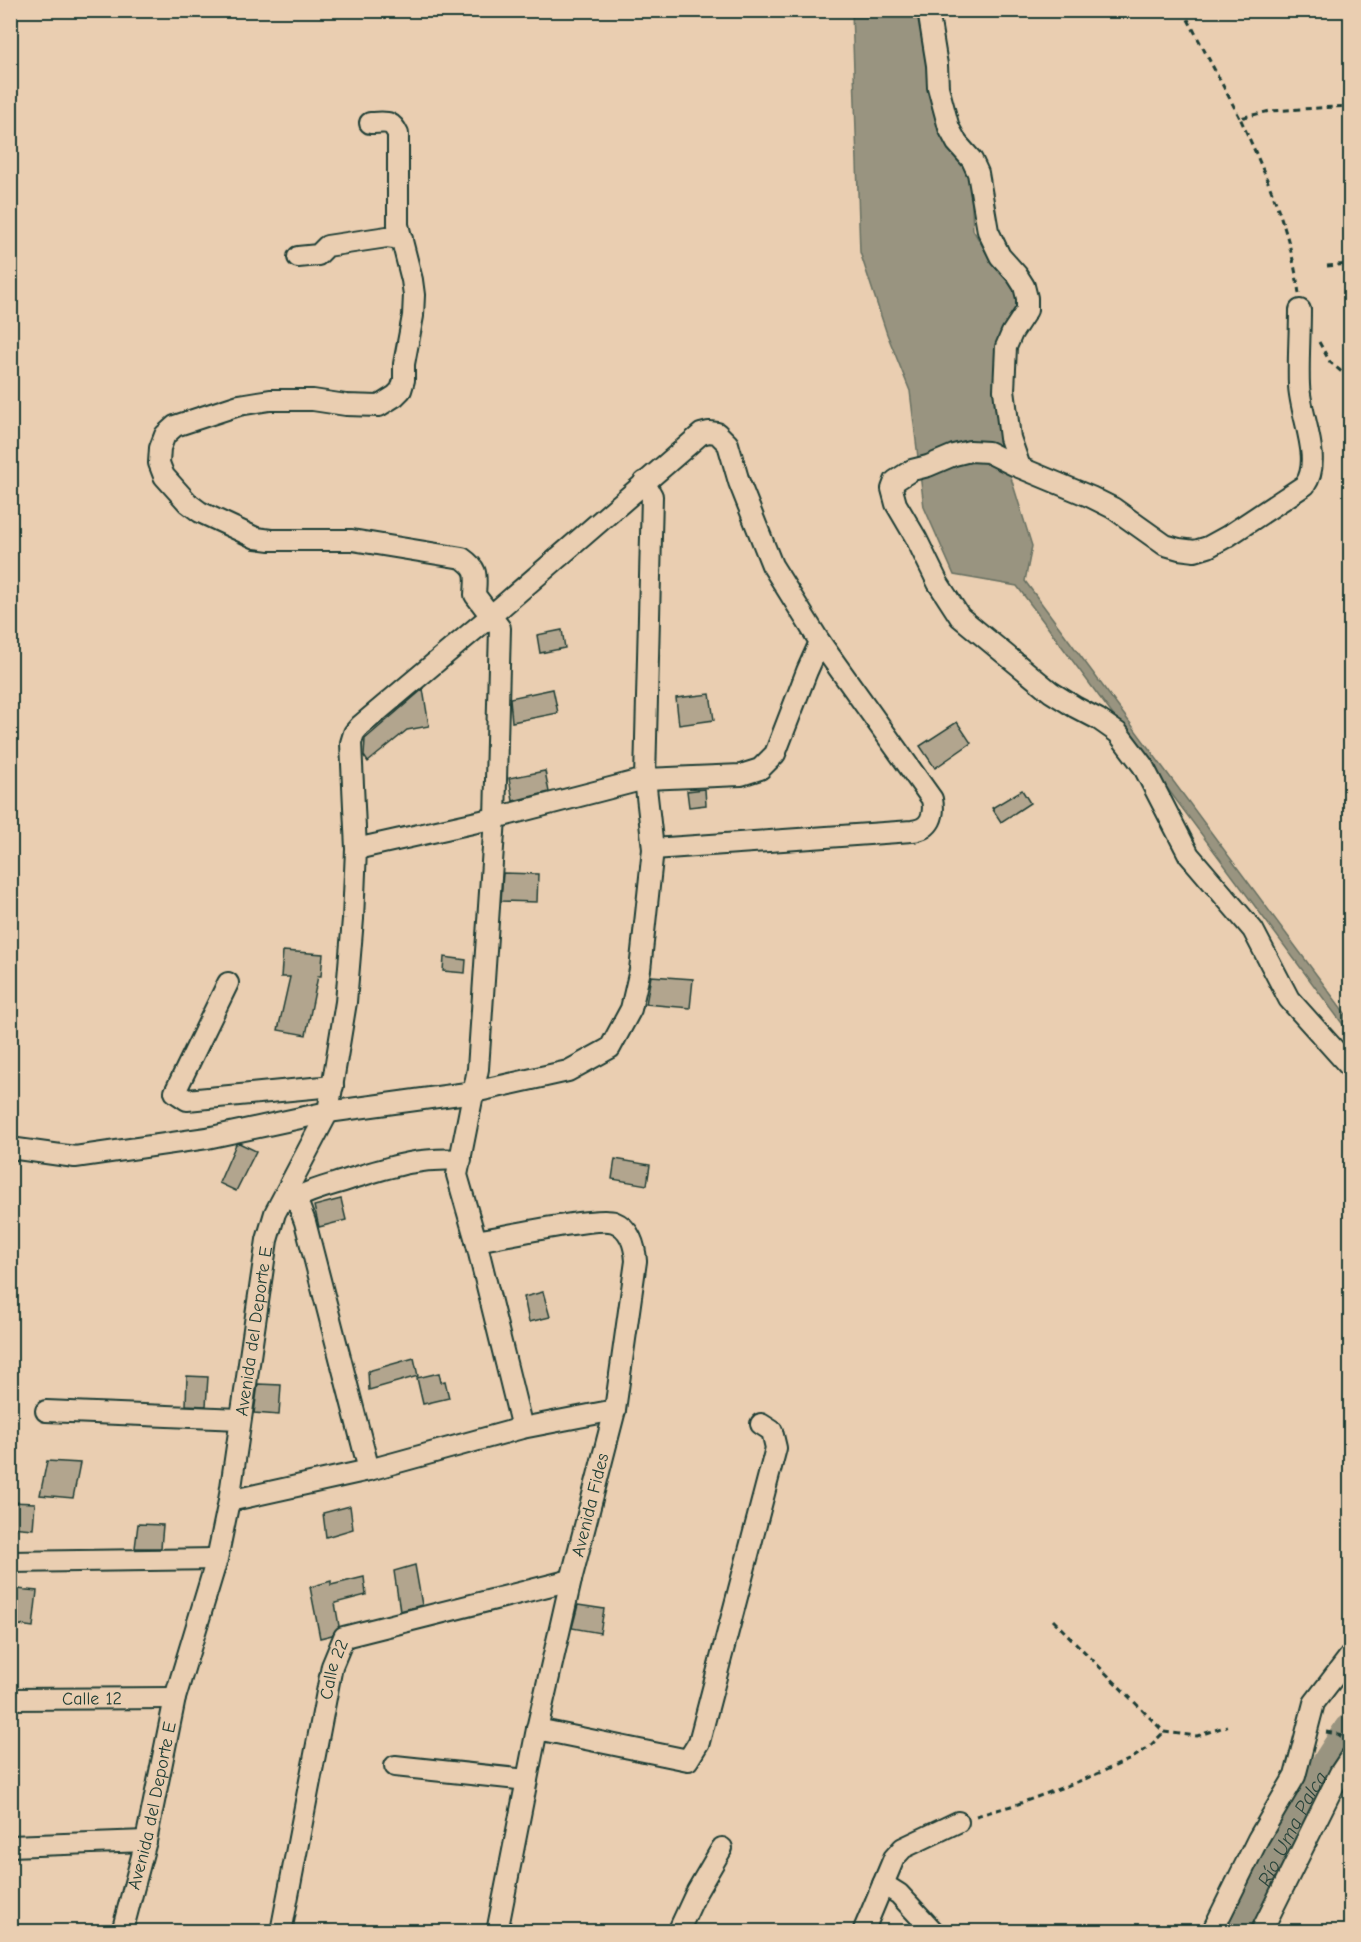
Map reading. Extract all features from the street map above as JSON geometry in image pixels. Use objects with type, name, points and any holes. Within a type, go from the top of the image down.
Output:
[{"type":"street","points":[[928,10],[937,65],[938,87],[949,128],[957,143],[972,160],[978,173],[988,231],[1000,256],[1024,286],[1027,298],[1027,310],[1006,347],[1004,390],[1010,438],[1020,467]]},
{"type":"street","points":[[370,123],[390,123],[398,134],[398,225],[412,280],[413,316],[401,390],[379,406],[346,405],[313,400],[270,400],[240,405],[176,426],[165,435],[160,448],[159,463],[164,476],[188,503],[200,512],[256,538],[352,540],[462,558],[472,565],[477,575],[475,595],[500,628],[495,818],[478,1069],[457,1175],[476,1241],[522,1428]]},
{"type":"street","points":[[298,257],[318,255],[327,246],[387,237],[402,239]]},
{"type":"street","points":[[1300,310],[1299,385],[1303,416],[1312,446],[1311,476],[1305,485],[1208,547],[1195,551],[1166,545],[1113,508],[988,452],[970,451],[912,470],[895,481],[892,489],[896,504],[938,583],[960,617],[1051,692],[1098,719],[1118,734],[1143,766],[1189,855],[1253,930],[1289,999],[1350,1066]]},
{"type":"street","points":[[492,615],[701,434],[717,433],[723,437],[728,444],[739,482],[772,565],[820,642],[932,799],[933,812],[929,823],[919,830],[653,849]]},
{"type":"street","points":[[10,1148],[75,1157],[207,1138],[328,1112],[474,1092],[568,1071],[610,1048],[631,1009],[640,970],[653,849],[645,779],[652,496],[644,482]]},
{"type":"street","name":"Avenida del Deporte E","points":[[122,1932],[146,1841],[175,1698],[217,1558],[229,1501],[267,1240],[275,1213],[293,1193],[328,1112],[346,1002],[353,919],[356,849],[351,743],[354,733],[360,726],[492,615]]},
{"type":"street","points":[[356,849],[495,818],[645,779],[741,775],[760,769],[775,754],[820,642]]},
{"type":"street","points":[[228,982],[175,1092],[187,1100],[333,1086]]},
{"type":"street","points":[[369,1470],[308,1234],[293,1193],[405,1163],[434,1159],[460,1160]]},
{"type":"street","name":"Avenida Fides","points":[[476,1241],[612,1221],[622,1226],[628,1233],[636,1261],[615,1410],[571,1580],[537,1729],[497,1932]]},
{"type":"street","points":[[229,1501],[369,1470],[522,1428],[615,1410]]},
{"type":"street","points":[[45,1411],[240,1419]]},
{"type":"street","points":[[537,1729],[688,1760],[694,1752],[699,1742],[776,1448],[772,1431],[760,1424]]},
{"type":"street","points":[[10,1562],[217,1558]]},
{"type":"street","name":"Calle 22","points":[[281,1932],[332,1666],[344,1637],[571,1580]]},
{"type":"street","points":[[1212,1932],[1258,1839],[1295,1776],[1314,1703],[1350,1656]]},
{"type":"street","name":"Calle 12","points":[[10,1699],[175,1698]]},
{"type":"street","points":[[1261,1932],[1350,1750]]},
{"type":"street","points":[[395,1766],[527,1780]]},
{"type":"street","points":[[863,1932],[884,1884],[887,1870],[894,1858],[903,1848],[958,1822]]},
{"type":"street","points":[[10,1846],[146,1841]]},
{"type":"street","points":[[678,1932],[697,1891],[722,1848]]},
{"type":"street","points":[[884,1884],[899,1894],[934,1932]]},
{"type":"path","points":[[1184,10],[1240,118],[1270,186],[1282,219],[1293,262],[1300,310]]},
{"type":"path","points":[[1240,118],[1270,111],[1350,106]]},
{"type":"path","points":[[1327,266],[1350,264]]},
{"type":"path","points":[[1317,337],[1330,362],[1350,379]]},
{"type":"path","points":[[1053,1620],[1164,1732],[1197,1736],[1227,1726]]},
{"type":"path","points":[[958,1822],[1018,1804],[1131,1759],[1149,1748],[1164,1732]]},
{"type":"path","points":[[1338,1734],[1350,1750]]},
{"type":"shaded area","points":[[852,11],[920,11],[970,170],[973,230],[992,262],[1015,283],[1021,307],[997,408],[1011,478],[1032,546],[1025,581],[1350,1020],[1350,1034],[1017,586],[954,575],[924,507],[910,391],[887,334],[860,252]]},
{"type":"building","points":[[562,630],[565,648],[540,653],[537,635]]},
{"type":"building","points":[[423,689],[429,726],[407,730],[368,762],[364,756],[365,739]]},
{"type":"building","points":[[553,689],[558,713],[512,722],[510,698]]},
{"type":"building","points":[[710,694],[714,720],[679,725],[676,698]]},
{"type":"building","points":[[957,722],[971,743],[935,768],[920,746]]},
{"type":"building","points":[[545,771],[549,792],[513,801],[509,778]]},
{"type":"building","points":[[705,789],[706,805],[689,807],[687,791]]},
{"type":"building","points":[[1022,790],[1030,803],[1001,822],[992,808]]},
{"type":"building","points":[[503,873],[538,874],[537,902],[501,901]]},
{"type":"building","points":[[283,951],[323,954],[321,976],[318,976],[306,1035],[278,1030],[290,977],[281,977]]},
{"type":"building","points":[[444,957],[466,960],[465,973],[443,971]]},
{"type":"building","points":[[651,976],[693,979],[690,1008],[646,1004]]},
{"type":"building","points":[[239,1143],[256,1151],[236,1191],[219,1183],[236,1144]]},
{"type":"building","points":[[615,1159],[650,1165],[647,1185],[612,1179]]},
{"type":"building","points":[[341,1199],[346,1220],[319,1227],[314,1206]]},
{"type":"building","points":[[543,1292],[550,1317],[529,1322],[524,1297]]},
{"type":"building","points":[[414,1358],[418,1376],[369,1390],[368,1371]]},
{"type":"building","points":[[439,1373],[441,1382],[445,1381],[449,1398],[423,1404],[417,1378]]},
{"type":"building","points":[[187,1376],[208,1377],[206,1406],[186,1405]]},
{"type":"building","points":[[258,1384],[281,1385],[279,1415],[254,1413]]},
{"type":"building","points":[[47,1461],[80,1463],[73,1498],[40,1495]]},
{"type":"building","points":[[10,1502],[35,1503],[33,1529],[10,1527]]},
{"type":"building","points":[[350,1506],[353,1529],[326,1537],[323,1513]]},
{"type":"building","points":[[138,1524],[163,1525],[161,1548],[135,1548]]},
{"type":"building","points":[[415,1565],[422,1605],[400,1611],[394,1571]]},
{"type":"building","points":[[364,1577],[366,1595],[335,1603],[339,1626],[332,1635],[320,1638],[310,1587],[331,1581],[331,1585]]},
{"type":"building","points":[[17,1589],[37,1591],[33,1627],[12,1624],[10,1604],[15,1605]]},
{"type":"building","points":[[578,1605],[604,1609],[600,1633],[572,1628]]},
{"type":"waterway","name":"Río Uma Palca","points":[[1239,1932],[1308,1795],[1350,1730]]}]
